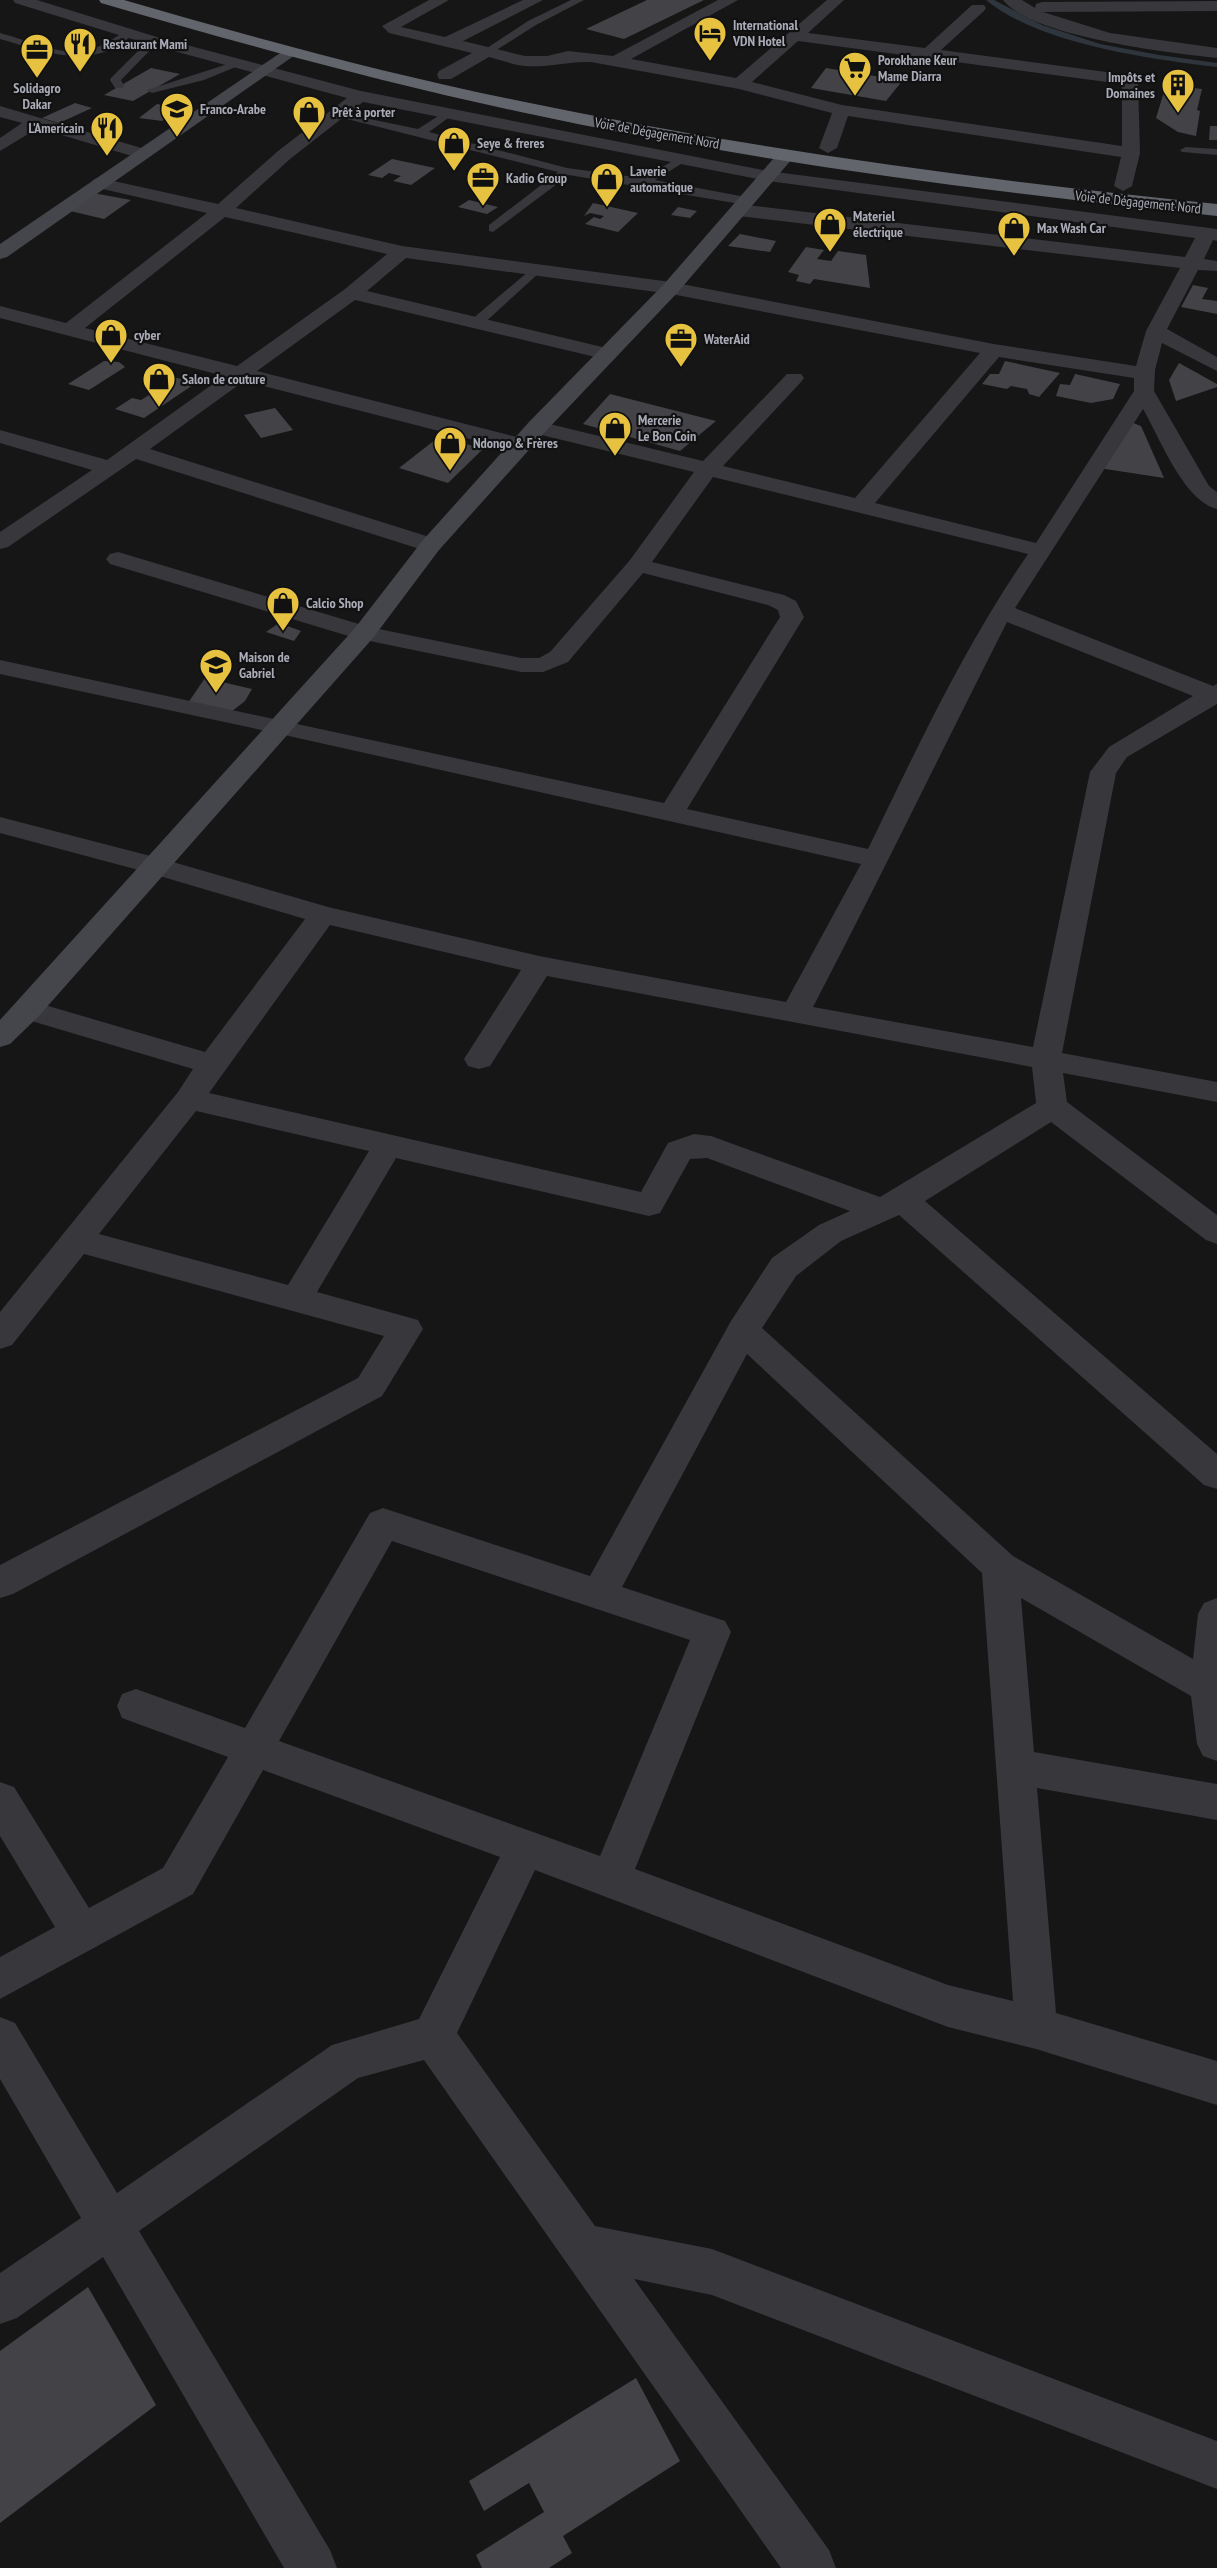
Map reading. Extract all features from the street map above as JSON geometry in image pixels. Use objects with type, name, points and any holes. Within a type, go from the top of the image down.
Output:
[{"type":"highway","name":"Voie de Dégagement Nord","points":[[107,0],[289,52],[407,82],[580,119],[911,175],[1217,210]]},
{"type":"highway","name":"Voie de Dégagement Nord","points":[[158,0],[289,37],[445,75],[611,111],[828,148],[1217,196]]},
{"type":"street","points":[[21,0],[128,34],[360,96],[768,176],[1211,234],[1156,331],[1144,382],[1042,552],[1001,611],[928,751],[878,859],[795,1012]]},
{"type":"street","points":[[441,0],[390,26],[395,30],[446,43],[535,62],[580,55],[740,84],[842,110],[1131,153]]},
{"type":"street","points":[[446,43],[535,0]]},
{"type":"street","points":[[616,61],[730,0]]},
{"type":"street","points":[[740,84],[836,0]]},
{"type":"street","points":[[1016,3],[1217,6]]},
{"type":"street","points":[[1016,3],[1034,15],[1130,43],[1217,53]]},
{"type":"street","points":[[929,53],[978,8]]},
{"type":"street","points":[[795,36],[1130,80],[1131,153],[1123,186]]},
{"type":"street","points":[[4,246],[100,183],[261,69],[289,52]]},
{"type":"street","points":[[445,75],[486,52]]},
{"type":"street","points":[[71,329],[223,210],[360,96]]},
{"type":"street","points":[[828,148],[842,110]]},
{"type":"street","points":[[0,111],[142,154]]},
{"type":"street","points":[[0,146],[36,122]]},
{"type":"street","points":[[0,1037],[28,1010],[364,633],[431,545],[537,427],[671,288],[786,154]]},
{"type":"street","points":[[100,183],[402,252],[671,288],[994,350],[1144,382]]},
{"type":"street","points":[[959,235],[968,202]]},
{"type":"street","points":[[742,206],[1217,266]]},
{"type":"street","points":[[0,542],[110,468],[352,293],[402,252]]},
{"type":"street","points":[[352,293],[608,354]]},
{"type":"street","points":[[0,312],[521,445]]},
{"type":"street","points":[[1156,331],[1217,364]]},
{"type":"street","points":[[861,505],[994,350]]},
{"type":"street","points":[[118,559],[364,633],[521,665],[543,665],[559,657],[638,565],[707,470],[794,378]]},
{"type":"street","points":[[1144,382],[1200,490],[1217,502]]},
{"type":"street","points":[[537,427],[707,470],[861,505],[1042,552]]},
{"type":"street","points":[[0,436],[110,468]]},
{"type":"street","points":[[132,451],[431,545]]},
{"type":"street","points":[[638,565],[776,600],[788,606],[792,617],[672,812]]},
{"type":"street","points":[[1001,611],[1216,694]]},
{"type":"street","points":[[0,667],[280,726],[878,859]]},
{"type":"street","points":[[1216,694],[1118,752],[1103,772],[1046,1059],[1052,1107],[1217,1232]]},
{"type":"street","points":[[0,825],[156,866],[323,915],[539,965],[1046,1059],[1212,1082]]},
{"type":"street","points":[[0,1336],[189,1099],[212,1064],[323,915]]},
{"type":"street","points":[[479,1059],[539,965]]},
{"type":"street","points":[[28,1010],[212,1064]]},
{"type":"street","points":[[189,1099],[649,1205],[679,1151],[694,1145],[711,1147],[891,1205],[1217,1475]]},
{"type":"street","points":[[599,1595],[743,1330],[784,1267],[830,1233],[891,1205],[1052,1107]]},
{"type":"street","points":[[296,1299],[388,1145]]},
{"type":"street","points":[[0,1583],[370,1387],[406,1329],[77,1240]]},
{"type":"street","points":[[743,1330],[1000,1567],[1209,1687]]},
{"type":"street","points":[[0,1979],[178,1881],[383,1523],[712,1632],[611,1879]]},
{"type":"street","points":[[1000,1567],[1036,2028]]},
{"type":"street","points":[[1217,1614],[1209,1687],[1217,1744]]},
{"type":"street","points":[[136,1706],[611,1879],[948,2006],[1036,2028],[1217,2083]]},
{"type":"street","points":[[1015,1766],[1217,1802]]},
{"type":"street","points":[[0,1800],[82,1934]]},
{"type":"street","points":[[0,2301],[347,2060],[433,2036],[525,1848]]},
{"type":"street","points":[[433,2036],[811,2568]]},
{"type":"street","points":[[0,2038],[312,2568]]},
{"type":"street","points":[[582,2246],[712,2272],[1217,2465]]},
{"type":"lane","points":[[486,52],[551,12],[579,0]]},
{"type":"lane","points":[[0,36],[61,53],[79,54],[99,50],[128,34]]},
{"type":"lane","points":[[119,86],[115,80],[154,41]]},
{"type":"lane","points":[[152,90],[189,81],[238,64]]},
{"type":"lane","points":[[420,133],[450,113]]},
{"type":"lane","points":[[336,115],[420,133],[567,171],[644,182],[742,206]]},
{"type":"lane","points":[[1186,150],[1217,152]]},
{"type":"lane","points":[[644,182],[682,159]]},
{"type":"lane","points":[[493,228],[567,171]]},
{"type":"lane","points":[[476,323],[535,270]]},
{"type":"building","points":[[647,0],[704,0],[624,39],[586,29]]},
{"type":"building","points":[[151,68],[180,74],[133,101],[104,95]]},
{"type":"building","points":[[826,68],[903,80],[886,101],[811,88]]},
{"type":"building","name":"Impôts et Domaines","points":[[1166,85],[1202,89],[1197,110],[1200,111],[1196,136],[1178,132],[1156,118]]},
{"type":"building","points":[[75,103],[92,108],[59,123],[42,118]]},
{"type":"building","points":[[157,104],[180,108],[162,121],[139,118]]},
{"type":"building","points":[[1210,126],[1217,126],[1217,140],[1209,140]]},
{"type":"building","points":[[392,159],[435,168],[411,185],[393,181],[401,176],[389,173],[382,178],[368,175]]},
{"type":"building","points":[[93,193],[131,200],[104,219],[70,211]]},
{"type":"building","points":[[469,200],[498,207],[487,214],[458,207]]},
{"type":"building","points":[[593,203],[638,213],[618,232],[585,224],[594,217],[600,219],[604,216],[590,213],[584,216]]},
{"type":"building","points":[[678,207],[697,211],[690,218],[671,215]]},
{"type":"building","points":[[740,234],[776,241],[770,252],[728,246]]},
{"type":"building","points":[[806,247],[824,250],[817,259],[831,261],[838,251],[866,255],[870,288],[814,279],[810,284],[796,281],[799,275],[788,272]]},
{"type":"building","points":[[1193,285],[1208,288],[1202,299],[1217,301],[1217,314],[1181,307]]},
{"type":"building","points":[[104,361],[119,362],[125,367],[89,390],[68,384]]},
{"type":"building","points":[[1005,361],[1060,373],[1039,397],[1029,394],[1027,389],[1011,386],[1007,389],[982,384],[990,374],[999,374]]},
{"type":"building","points":[[1179,363],[1217,384],[1217,387],[1176,401],[1169,380]]},
{"type":"building","points":[[1075,374],[1120,384],[1113,399],[1091,403],[1056,396],[1060,384],[1070,385]]},
{"type":"building","points":[[166,375],[196,383],[144,418],[115,409],[132,398],[141,400],[154,392],[145,389]]},
{"type":"building","points":[[610,394],[716,421],[680,451],[583,424]]},
{"type":"building","points":[[275,408],[293,430],[261,438],[244,415]]},
{"type":"building","points":[[1128,421],[1141,426],[1164,478],[1099,468]]},
{"type":"building","points":[[440,436],[483,449],[448,483],[399,468]]},
{"type":"building","name":"Calcio Shop","points":[[279,623],[301,631],[294,641],[266,632]]},
{"type":"building","points":[[205,678],[252,689],[245,701],[231,712],[188,703]]},
{"type":"building","points":[[88,2287],[156,2405],[0,2523],[0,2351]]},
{"type":"building","points":[[636,2378],[680,2461],[563,2536],[572,2553],[549,2568],[482,2568],[476,2555],[544,2512],[529,2483],[484,2511],[469,2481]]},
{"type":"waterway","points":[[989,0],[1013,15],[1069,37],[1129,52],[1217,65]]},
{"type":"place","name":"International VDN Hotel","points":[[710,62]]},
{"type":"place","name":"Restaurant Mami","points":[[80,73]]},
{"type":"place","name":"Solidagro Dakar","points":[[37,79]]},
{"type":"place","name":"Porokhane Keur Mame Diarra","points":[[855,97]]},
{"type":"place","name":"Impôts et Domaines","points":[[1178,114]]},
{"type":"place","name":"Franco-Arabe","points":[[177,138]]},
{"type":"place","name":"Prêt à porter","points":[[309,141]]},
{"type":"place","name":"L'Americain","points":[[107,157]]},
{"type":"place","name":"Seye & freres","points":[[454,172]]},
{"type":"place","name":"Kadio Group","points":[[483,207]]},
{"type":"place","name":"Laverie automatique","points":[[607,208]]},
{"type":"place","name":"Materiel électrique","points":[[830,253]]},
{"type":"place","name":"Max Wash Car","points":[[1014,257]]},
{"type":"place","name":"cyber","points":[[111,364]]},
{"type":"place","name":"WaterAid","points":[[681,368]]},
{"type":"place","name":"Salon de couture","points":[[159,408]]},
{"type":"place","name":"Mercerie Le Bon Coin","points":[[615,457]]},
{"type":"place","name":"Ndongo & Frères","points":[[450,472]]},
{"type":"place","name":"Calcio Shop","points":[[283,632]]},
{"type":"place","name":"Maison de Gabriel","points":[[216,694]]}]
